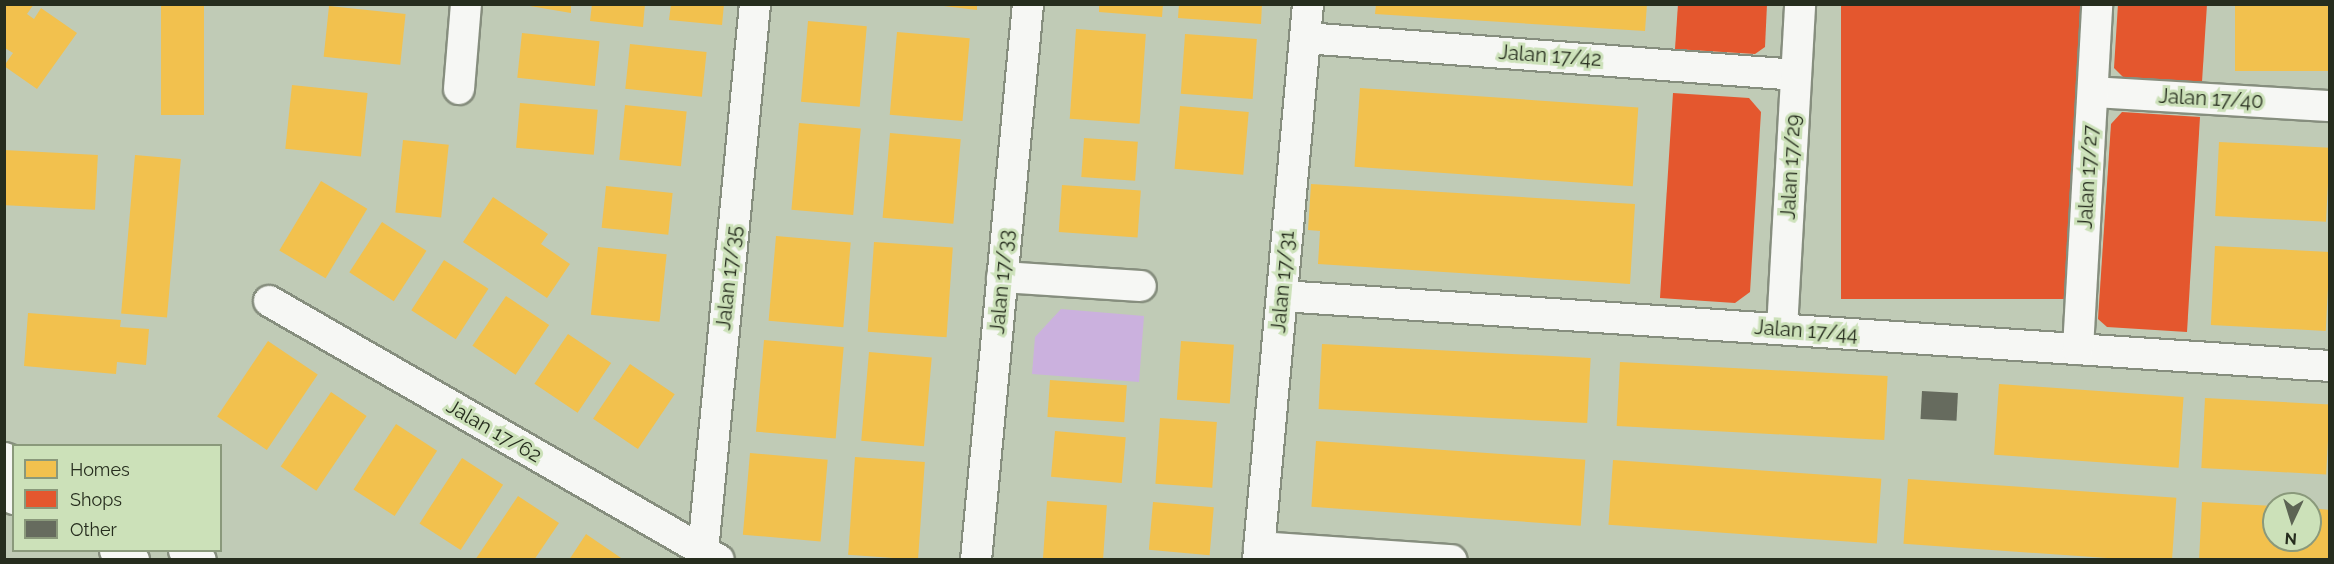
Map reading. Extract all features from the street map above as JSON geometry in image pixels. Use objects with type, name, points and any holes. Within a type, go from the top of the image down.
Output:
[{"type":"main road","points":[[119,552],[132,560]]},
{"type":"street","points":[[459,89],[466,4]]},
{"type":"street","name":"Jalan 17/35","points":[[711,555],[755,4]]},
{"type":"street","name":"Jalan 17/33","points":[[976,560],[1028,4]]},
{"type":"street","name":"Jalan 17/31","points":[[1258,553],[1308,4]]},
{"type":"street","name":"Jalan 17/29","points":[[1782,329],[1800,4]]},
{"type":"street","name":"Jalan 17/27","points":[[2078,349],[2097,4]]},
{"type":"street","name":"Jalan 17/42","points":[[1305,38],[1796,75]]},
{"type":"street","name":"Jalan 17/40","points":[[2093,92],[2330,106]]},
{"type":"street","points":[[1002,277],[1141,286]]},
{"type":"street","name":"Jalan 17/44","points":[[1282,296],[2330,366]]},
{"type":"street","name":"Jalan 17/62","points":[[269,301],[711,555]]},
{"type":"street","points":[[1258,553],[1452,560]]},
{"type":"shaded area","points":[[1061,309],[1144,316],[1139,382],[1032,374],[1035,337]]},
{"type":"building: Homes","points":[[5,4],[34,4],[27,14],[34,19],[41,8],[77,33],[37,89],[4,66],[13,53],[5,48]]},
{"type":"building: Homes","points":[[518,4],[571,4],[571,13]]},
{"type":"building: Homes","points":[[592,4],[645,4],[643,27],[590,21]]},
{"type":"building: Homes","points":[[671,4],[724,4],[722,25],[669,20]]},
{"type":"building: Homes","points":[[927,4],[977,4],[977,10]]},
{"type":"building: Homes","points":[[1099,4],[1163,4],[1162,17],[1099,12]]},
{"type":"building: Homes","points":[[1179,4],[1262,4],[1261,24],[1178,18]]},
{"type":"building: Homes","points":[[1376,4],[1647,4],[1645,31],[1375,14]]},
{"type":"building: Homes","points":[[1894,4],[2039,4],[2038,16]]},
{"type":"building: Homes","points":[[2235,4],[2330,4],[2330,71],[2235,71]]},
{"type":"building: Homes","points":[[161,5],[204,5],[204,115],[161,115]]},
{"type":"building: Homes","points":[[329,6],[406,14],[400,65],[324,57]]},
{"type":"building: Homes","points":[[808,21],[867,26],[860,107],[801,102]]},
{"type":"building: Homes","points":[[1076,29],[1146,34],[1140,124],[1070,119]]},
{"type":"building: Homes","points":[[897,32],[970,38],[962,121],[890,115]]},
{"type":"building: Homes","points":[[522,33],[600,41],[595,86],[517,78]]},
{"type":"building: Homes","points":[[1185,34],[1257,39],[1253,99],[1181,94]]},
{"type":"building: Homes","points":[[630,44],[707,52],[702,97],[625,89]]},
{"type":"building: Homes","points":[[292,85],[368,93],[361,157],[285,149]]},
{"type":"building: Homes","points":[[1360,88],[1638,107],[1633,186],[1354,167]]},
{"type":"building: Homes","points":[[520,103],[598,110],[594,155],[516,148]]},
{"type":"building: Homes","points":[[625,105],[687,111],[681,166],[619,160]]},
{"type":"building: Homes","points":[[1180,106],[1249,112],[1243,175],[1175,169]]},
{"type":"building: Homes","points":[[799,123],[861,128],[853,215],[791,210]]},
{"type":"building: Homes","points":[[890,133],[961,139],[953,224],[883,218]]},
{"type":"building: Homes","points":[[1084,138],[1138,142],[1135,181],[1081,177]]},
{"type":"building: Homes","points":[[403,140],[449,145],[441,217],[395,213]]},
{"type":"building: Homes","points":[[2219,142],[2330,148],[2326,222],[2215,216]]},
{"type":"building: Homes","points":[[4,150],[98,155],[95,210],[4,205]]},
{"type":"building: Homes","points":[[135,155],[181,159],[167,317],[121,313]]},
{"type":"building: Homes","points":[[1852,163],[2029,175],[2021,281],[1845,269]]},
{"type":"building: Homes","points":[[321,181],[367,209],[326,278],[279,250]]},
{"type":"building: Homes","points":[[1311,184],[1635,204],[1630,284],[1318,264],[1320,231],[1308,230]]},
{"type":"building: Homes","points":[[1062,185],[1141,191],[1138,237],[1059,232]]},
{"type":"building: Homes","points":[[606,186],[673,193],[668,235],[602,228]]},
{"type":"building: Homes","points":[[493,197],[548,234],[541,244],[570,264],[547,298],[463,242]]},
{"type":"building: Homes","points":[[382,222],[426,251],[394,301],[349,272]]},
{"type":"building: Homes","points":[[776,236],[851,243],[843,327],[769,321]]},
{"type":"building: Homes","points":[[874,242],[953,248],[947,337],[868,332]]},
{"type":"building: Homes","points":[[2215,246],[2330,252],[2326,331],[2211,325]]},
{"type":"building: Homes","points":[[598,247],[667,254],[660,322],[591,315]]},
{"type":"building: Homes","points":[[444,260],[488,289],[456,339],[411,310]]},
{"type":"building: Homes","points":[[506,296],[549,325],[516,375],[472,346]]},
{"type":"building: Homes","points":[[28,313],[121,320],[120,327],[149,329],[146,365],[117,362],[116,374],[24,366]]},
{"type":"building: Homes","points":[[568,334],[611,363],[578,413],[534,384]]},
{"type":"building: Homes","points":[[764,340],[844,347],[836,439],[756,432]]},
{"type":"building: Homes","points":[[268,341],[318,375],[267,450],[217,416]]},
{"type":"building: Homes","points":[[1181,341],[1234,345],[1230,404],[1177,400]]},
{"type":"building: Homes","points":[[1322,344],[1591,358],[1587,423],[1319,409]]},
{"type":"building: Homes","points":[[869,352],[932,357],[924,446],[861,441]]},
{"type":"building: Homes","points":[[1620,362],[1888,376],[1884,440],[1617,426]]},
{"type":"building: Homes","points":[[630,364],[675,394],[638,449],[593,419]]},
{"type":"building: Homes","points":[[1050,380],[1127,385],[1124,422],[1047,417]]},
{"type":"building: Homes","points":[[1999,384],[2184,397],[2179,468],[1994,455]]},
{"type":"building: Homes","points":[[331,392],[367,416],[316,491],[281,467]]},
{"type":"building: Homes","points":[[2205,398],[2330,405],[2326,474],[2201,468]]},
{"type":"building: Homes","points":[[1160,418],[1217,422],[1212,488],[1155,484]]},
{"type":"building: Homes","points":[[396,424],[437,451],[395,516],[354,489]]},
{"type":"building: Homes","points":[[1055,431],[1126,437],[1122,483],[1051,477]]},
{"type":"building: Homes","points":[[1316,441],[1585,460],[1581,526],[1311,507]]},
{"type":"building: Homes","points":[[750,453],[828,460],[821,541],[743,535]]},
{"type":"building: Homes","points":[[855,457],[925,462],[918,560],[848,555]]},
{"type":"building: Homes","points":[[462,458],[503,485],[461,550],[420,523]]},
{"type":"building: Homes","points":[[1613,460],[1881,479],[1877,544],[1608,525]]},
{"type":"building: Homes","points":[[1908,479],[2176,498],[2172,560],[2135,560],[1903,544]]},
{"type":"building: Homes","points":[[518,496],[559,523],[534,560],[475,560]]},
{"type":"building: Homes","points":[[1047,501],[1107,505],[1103,560],[1043,560]]},
{"type":"building: Homes","points":[[1153,502],[1214,507],[1210,555],[1149,550]]},
{"type":"building: Homes","points":[[2202,502],[2262,505],[2262,552],[2322,552],[2322,509],[2330,510],[2330,560],[2199,560]]},
{"type":"building: Homes","points":[[586,534],[624,560],[569,560]]},
{"type":"building: Shops","points":[[1678,4],[1767,4],[1765,47],[1755,54],[1675,49]]},
{"type":"building: Shops","points":[[1841,4],[2082,4],[2082,299],[1841,299]]},
{"type":"building: Shops","points":[[2118,4],[2207,4],[2202,82],[2123,77],[2114,68]]},
{"type":"building: Shops","points":[[1673,93],[1749,98],[1761,112],[1750,292],[1735,303],[1660,298]]},
{"type":"building: Shops","points":[[2122,112],[2200,117],[2187,332],[2107,327],[2098,319],[2111,124]]},
{"type":"building: Other","points":[[1922,391],[1958,393],[1956,421],[1921,419]]}]
